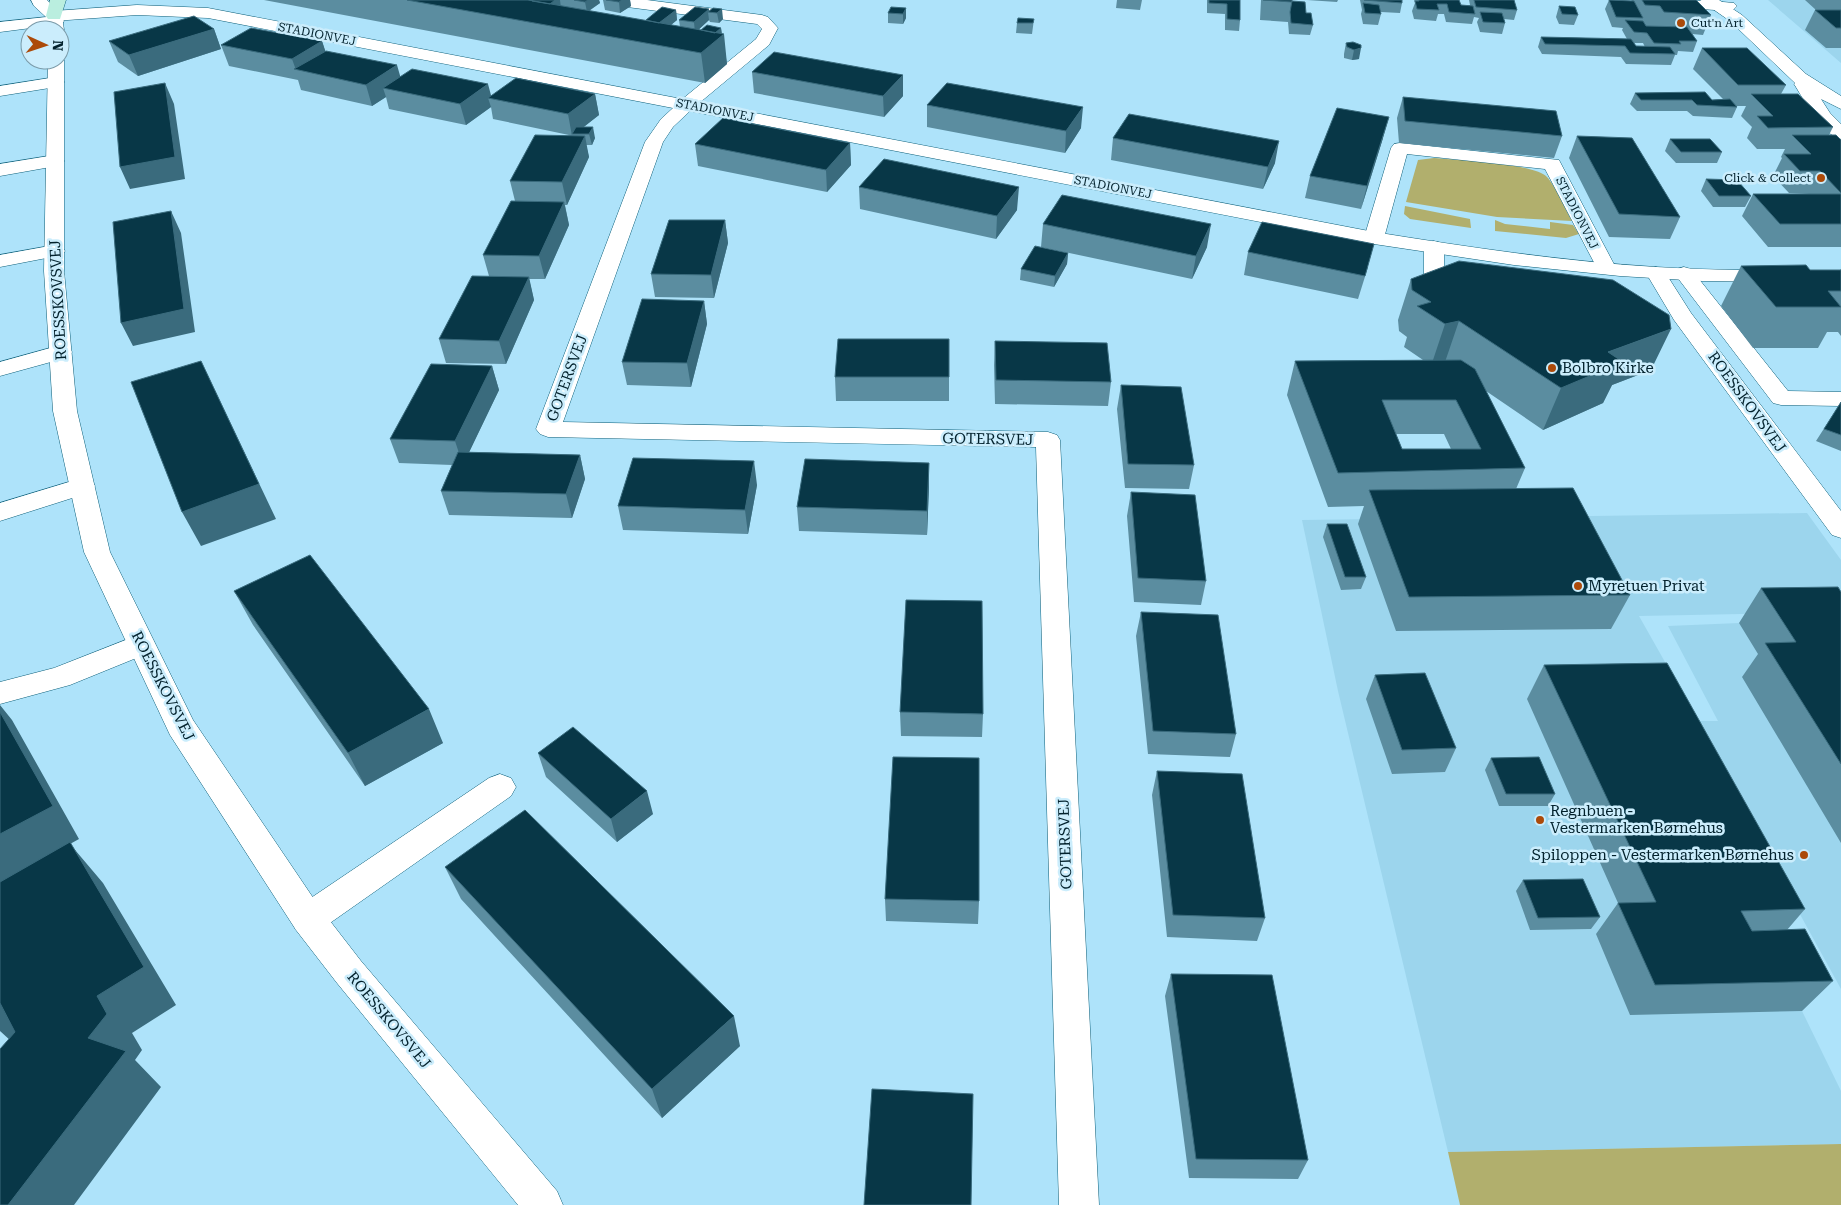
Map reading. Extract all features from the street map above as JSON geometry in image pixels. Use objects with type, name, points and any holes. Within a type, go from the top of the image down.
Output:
[{"type":"street","points":[[39,0],[56,17],[67,0]]},
{"type":"street","points":[[137,10],[156,0]]},
{"type":"street","points":[[612,0],[762,20],[770,28],[763,42],[686,105]]},
{"type":"street","points":[[1645,0],[1722,6],[1800,78],[1841,104]]},
{"type":"street","name":"STADIONVEJ","points":[[0,27],[12,27],[56,17],[137,10],[208,13],[1434,248],[1656,273],[1841,276]]},
{"type":"street","points":[[0,91],[56,71]]},
{"type":"street","name":"ROESSKOVSVEJ","points":[[56,71],[55,251],[64,411],[97,552],[181,727],[308,919],[349,972],[543,1205]]},
{"type":"street","points":[[1800,78],[1823,116],[1841,134]]},
{"type":"street","name":"GOTERSVEJ","points":[[686,105],[667,122],[654,142],[548,429],[1048,440],[1079,1205]]},
{"type":"street","name":"STADIONVEJ","points":[[1374,238],[1400,148],[1552,164],[1606,268]]},
{"type":"street","points":[[0,170],[55,161]]},
{"type":"street","points":[[1434,248],[1434,278],[1446,291],[1475,295]]},
{"type":"street","points":[[0,261],[55,251]]},
{"type":"street","name":"ROESSKOVSVEJ","points":[[1656,273],[1689,324],[1841,529]]},
{"type":"street","points":[[1684,273],[1781,398],[1841,399]]},
{"type":"street","points":[[1660,320],[1689,324]]},
{"type":"street","points":[[0,369],[61,352]]},
{"type":"street","points":[[0,512],[82,486]]},
{"type":"street","points":[[0,693],[60,677],[141,645]]},
{"type":"street","points":[[308,919],[500,787]]},
{"type":"shaded area","points":[[1768,0],[1841,0],[1841,63]]},
{"type":"shaded area","points":[[1434,158],[1511,165],[1539,172],[1550,180],[1572,221],[1497,217],[1406,202],[1418,160]]},
{"type":"shaded area","points":[[1405,206],[1470,219],[1471,228],[1410,219],[1404,214]]},
{"type":"shaded area","points":[[1495,220],[1505,224],[1550,229],[1550,222],[1573,225],[1579,234],[1566,238],[1495,231]]},
{"type":"shaded area","name":"Regnbuen - Vestermarken Børnehus","points":[[1807,513],[1841,560],[1841,612],[1639,616],[1678,685],[1532,688],[1536,699],[1802,1011],[1841,1091],[1841,1144],[1448,1152],[1338,691],[1302,520]]},
{"type":"shaded area","name":"Spiloppen - Vestermarken Børnehus","points":[[1739,623],[1841,667],[1841,989],[1694,721],[1718,721],[1668,626]]},
{"type":"shaded area","points":[[1841,1144],[1841,1205],[1460,1205],[1448,1152]]},
{"type":"building","points":[[407,0],[528,0],[724,34],[701,53]]},
{"type":"building","points":[[533,0],[555,0],[550,4]]},
{"type":"building","points":[[606,0],[622,0],[619,2]]},
{"type":"building","points":[[1209,0],[1240,0],[1240,20],[1227,19],[1227,4],[1209,3]]},
{"type":"building","points":[[1263,0],[1292,0],[1292,2]]},
{"type":"building","points":[[1364,0],[1402,0],[1402,3]]},
{"type":"building","points":[[1459,0],[1461,5],[1473,6],[1475,14],[1449,12],[1447,4],[1437,4],[1439,10],[1417,9],[1415,1]]},
{"type":"building","points":[[1474,0],[1514,0],[1517,10],[1476,7]]},
{"type":"building","points":[[1609,0],[1634,1],[1643,18],[1616,17]]},
{"type":"building","points":[[1642,0],[1696,0],[1711,15],[1664,12],[1660,6],[1645,5]]},
{"type":"building","points":[[1292,1],[1305,2],[1306,13],[1311,13],[1313,25],[1291,23]]},
{"type":"building","points":[[1363,3],[1379,5],[1381,14],[1365,13]]},
{"type":"building","points":[[1559,6],[1575,7],[1578,15],[1562,14]]},
{"type":"building","points":[[662,7],[676,10],[659,23],[646,20]]},
{"type":"building","points":[[695,7],[709,9],[694,22],[679,20]]},
{"type":"building","points":[[891,7],[906,8],[903,14],[888,13]]},
{"type":"building","points":[[713,8],[722,9],[717,13],[708,12]]},
{"type":"building","points":[[1815,10],[1841,10],[1841,28],[1836,28]]},
{"type":"building","points":[[1480,12],[1502,13],[1505,23],[1483,22]]},
{"type":"building","points":[[194,16],[214,29],[129,55],[109,41]]},
{"type":"building","points":[[1018,18],[1034,19],[1033,23],[1017,23]]},
{"type":"building","points":[[1625,20],[1643,21],[1646,26],[1687,27],[1697,41],[1679,41],[1681,44],[1654,43],[1647,33],[1634,32]]},
{"type":"building","points":[[707,25],[721,28],[715,33],[701,30]]},
{"type":"building","points":[[251,28],[322,41],[292,59],[221,45]]},
{"type":"building","points":[[1541,37],[1631,39],[1636,46],[1670,47],[1675,54],[1630,53],[1625,46],[1545,44]]},
{"type":"building","points":[[1353,42],[1361,45],[1361,48],[1354,50],[1347,47],[1346,43]]},
{"type":"building","points":[[1702,48],[1747,48],[1786,85],[1738,85]]},
{"type":"building","points":[[326,51],[397,65],[366,85],[294,69]]},
{"type":"building","points":[[774,52],[903,75],[883,96],[752,72]]},
{"type":"building","points":[[412,69],[488,84],[460,104],[383,88]]},
{"type":"building","points":[[516,78],[595,94],[568,114],[488,98]]},
{"type":"building","points":[[165,83],[175,157],[120,167],[114,92]]},
{"type":"building","points":[[947,83],[1083,107],[1066,131],[927,105]]},
{"type":"building","points":[[1705,92],[1712,100],[1730,99],[1737,107],[1697,105],[1692,100],[1641,100],[1635,93]]},
{"type":"building","points":[[1751,94],[1798,94],[1833,127],[1768,128],[1757,116],[1773,116]]},
{"type":"building","points":[[1403,97],[1556,111],[1562,136],[1405,121]]},
{"type":"building","points":[[1337,108],[1389,117],[1367,186],[1310,176]]},
{"type":"building","points":[[1129,114],[1279,141],[1268,167],[1113,138]]},
{"type":"building","points":[[723,118],[850,143],[826,170],[695,144]]},
{"type":"building","points":[[576,127],[593,127],[589,134],[572,134]]},
{"type":"building","points":[[535,135],[585,136],[562,182],[510,181]]},
{"type":"building","points":[[1792,135],[1836,135],[1841,140],[1841,193],[1820,171],[1800,171],[1784,154],[1811,154]]},
{"type":"building","points":[[1577,136],[1632,138],[1680,217],[1619,214]]},
{"type":"building","points":[[1670,139],[1710,139],[1722,152],[1681,152]]},
{"type":"building","points":[[884,159],[1019,187],[997,216],[859,187]]},
{"type":"building","points":[[1706,179],[1737,180],[1751,196],[1719,196]]},
{"type":"building","points":[[1753,194],[1841,194],[1841,224],[1780,224]]},
{"type":"building","points":[[1062,195],[1211,224],[1196,256],[1043,224]]},
{"type":"building","points":[[511,201],[564,202],[539,256],[483,255]]},
{"type":"building","points":[[171,211],[184,309],[121,323],[113,222]]},
{"type":"building","points":[[669,220],[725,220],[711,275],[651,274]]},
{"type":"building","points":[[1262,222],[1374,244],[1365,276],[1248,252]]},
{"type":"building","points":[[1035,246],[1068,253],[1055,276],[1021,269]]},
{"type":"building","points":[[1459,261],[1613,280],[1669,315],[1671,329],[1608,352],[1623,362],[1561,388],[1459,321],[1445,324],[1417,306],[1431,302],[1412,290],[1411,279]]},
{"type":"building","points":[[1806,265],[1810,270],[1841,270],[1841,291],[1828,291],[1841,307],[1776,307],[1741,266]]},
{"type":"building","points":[[472,276],[529,277],[499,341],[439,339]]},
{"type":"building","points":[[642,299],[704,301],[687,363],[622,362]]},
{"type":"building","points":[[838,339],[949,339],[949,377],[835,377]]},
{"type":"building","points":[[995,341],[1107,343],[1111,382],[996,380]]},
{"type":"building","points":[[1461,360],[1475,369],[1525,468],[1338,473],[1295,361]],"holes":[[[1382,400],[1456,400],[1481,449],[1402,449]]]},
{"type":"building","points":[[201,361],[259,484],[182,512],[131,382]]},
{"type":"building","points":[[431,364],[492,366],[455,441],[390,439]]},
{"type":"building","points":[[1121,385],[1181,387],[1194,465],[1128,464]]},
{"type":"building","points":[[1841,402],[1841,435],[1824,429]]},
{"type":"building","points":[[458,452],[580,455],[566,494],[441,491]]},
{"type":"building","points":[[633,458],[754,461],[745,510],[618,506]]},
{"type":"building","points":[[805,459],[929,463],[927,511],[797,507]]},
{"type":"building","points":[[1573,488],[1630,595],[1409,597],[1369,490]]},
{"type":"building","points":[[1131,492],[1195,495],[1206,581],[1138,578]]},
{"type":"building","points":[[1327,524],[1347,524],[1366,577],[1345,577]]},
{"type":"building","points":[[310,555],[429,709],[348,753],[234,591]]},
{"type":"building","points":[[1838,587],[1841,592],[1841,764],[1765,643],[1796,642],[1761,588]]},
{"type":"building","points":[[906,600],[982,601],[983,714],[900,712]]},
{"type":"building","points":[[1141,612],[1218,615],[1236,734],[1153,731]]},
{"type":"building","points":[[1667,663],[1805,909],[1741,911],[1752,931],[1805,929],[1833,981],[1655,985],[1618,903],[1656,902],[1544,665]]},
{"type":"building","points":[[1425,673],[1456,748],[1402,750],[1375,675]]},
{"type":"building","points":[[0,712],[53,806],[0,834]]},
{"type":"building","points":[[573,727],[647,791],[611,819],[538,753]]},
{"type":"building","points":[[893,757],[979,758],[979,901],[885,899]]},
{"type":"building","points":[[1539,757],[1555,794],[1506,794],[1491,758]]},
{"type":"building","points":[[1157,771],[1242,774],[1265,918],[1173,915]]},
{"type":"building","points":[[525,810],[734,1016],[652,1089],[445,867]]},
{"type":"building","points":[[70,842],[144,967],[97,996],[107,1014],[88,1038],[126,1051],[8,1205],[0,1205],[0,1049],[15,1032],[0,1003],[0,882]]},
{"type":"building","points":[[1583,879],[1600,917],[1538,918],[1523,880]]},
{"type":"building","points":[[1171,974],[1272,975],[1308,1160],[1196,1159]]},
{"type":"building","points":[[872,1089],[973,1094],[971,1205],[864,1205]]},
{"type":"place","name":"Cut'n Art","points":[[1681,23]]},
{"type":"place","name":"Click & Collect","points":[[1821,178]]},
{"type":"place","name":"Bolbro Kirke","points":[[1552,368]]},
{"type":"place","name":"Myretuen Privat","points":[[1578,586]]},
{"type":"place","name":"Regnbuen - Vestermarken Børnehus","points":[[1540,820]]},
{"type":"place","name":"Spiloppen - Vestermarken Børnehus","points":[[1804,855]]}]
